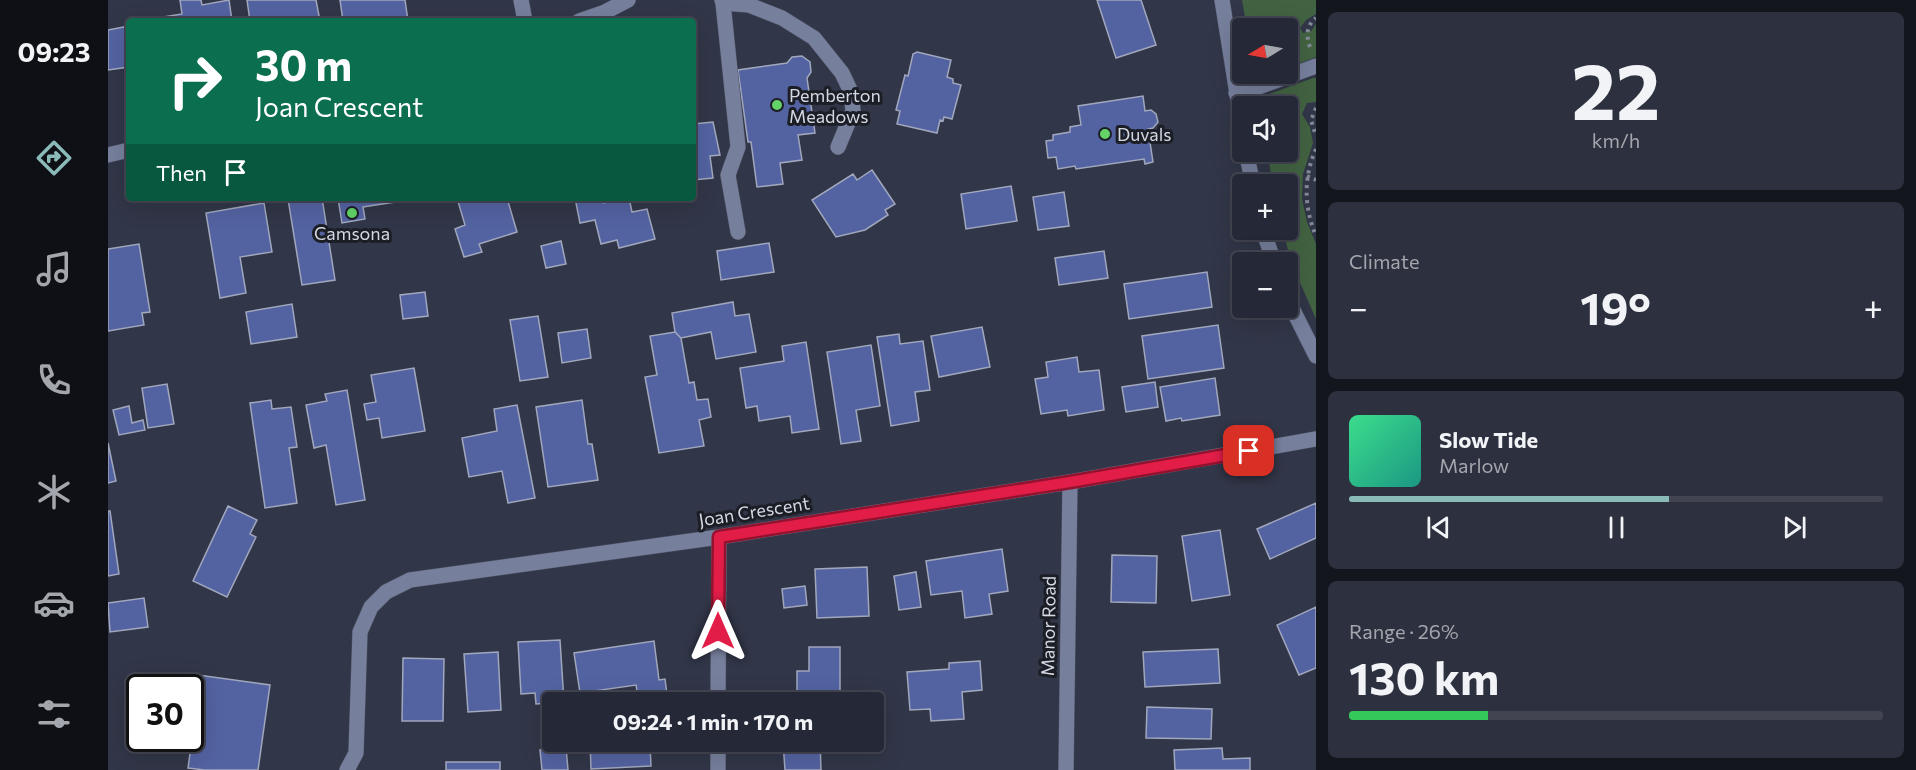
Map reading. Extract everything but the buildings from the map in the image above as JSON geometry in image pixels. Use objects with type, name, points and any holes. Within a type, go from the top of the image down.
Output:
[{"type":"street","points":[[521,0],[524,18]]},
{"type":"street","points":[[588,18],[628,0]]},
{"type":"street","points":[[1222,0],[1237,96]]},
{"type":"street","points":[[738,232],[728,175],[738,147],[722,1],[749,5],[782,18],[814,38],[835,64],[851,92],[853,111],[838,147]]},
{"type":"street","points":[[1236,93],[1256,88],[1314,60]]},
{"type":"street","points":[[108,155],[126,151]]},
{"type":"street","points":[[1297,318],[1316,356]]},
{"type":"street","name":"Joan Crescent","points":[[347,770],[356,753],[360,632],[371,608],[386,592],[410,580],[719,537],[1070,482],[1316,439]]},
{"type":"street","name":"Manor Road","points":[[1066,770],[1070,482]]},
{"type":"street","points":[[718,692],[719,537]]},
{"type":"street","points":[[718,752],[718,770]]},
{"type":"path","points":[[1314,60],[1308,45],[1307,31],[1310,22],[1316,18]]},
{"type":"path","points":[[1316,108],[1311,120],[1316,136]]},
{"type":"path","points":[[1316,149],[1306,176],[1306,199],[1310,221],[1316,236]]},
{"type":"path","points":[[1306,176],[1316,180]]},
{"type":"green space","points":[[1242,0],[1316,0],[1316,14],[1306,20],[1300,28],[1303,33],[1311,31],[1316,24],[1316,57],[1298,64],[1298,18],[1245,18]]},
{"type":"green space","points":[[1316,78],[1316,102],[1307,103],[1302,114],[1310,127],[1313,143],[1303,174],[1302,199],[1307,222],[1316,244],[1316,319],[1298,278],[1298,252],[1288,252],[1286,240],[1298,240],[1298,174],[1271,174],[1269,162],[1298,162],[1298,96],[1264,96]]},
{"type":"place","name":"Pemberton Meadows","points":[[777,105]]},
{"type":"place","name":"Duvals","points":[[1105,134]]},
{"type":"place","name":"Camsona","points":[[352,213]]},
{"type":"route","points":[[718,631],[719,537],[1070,482],[1249,451]]}]
